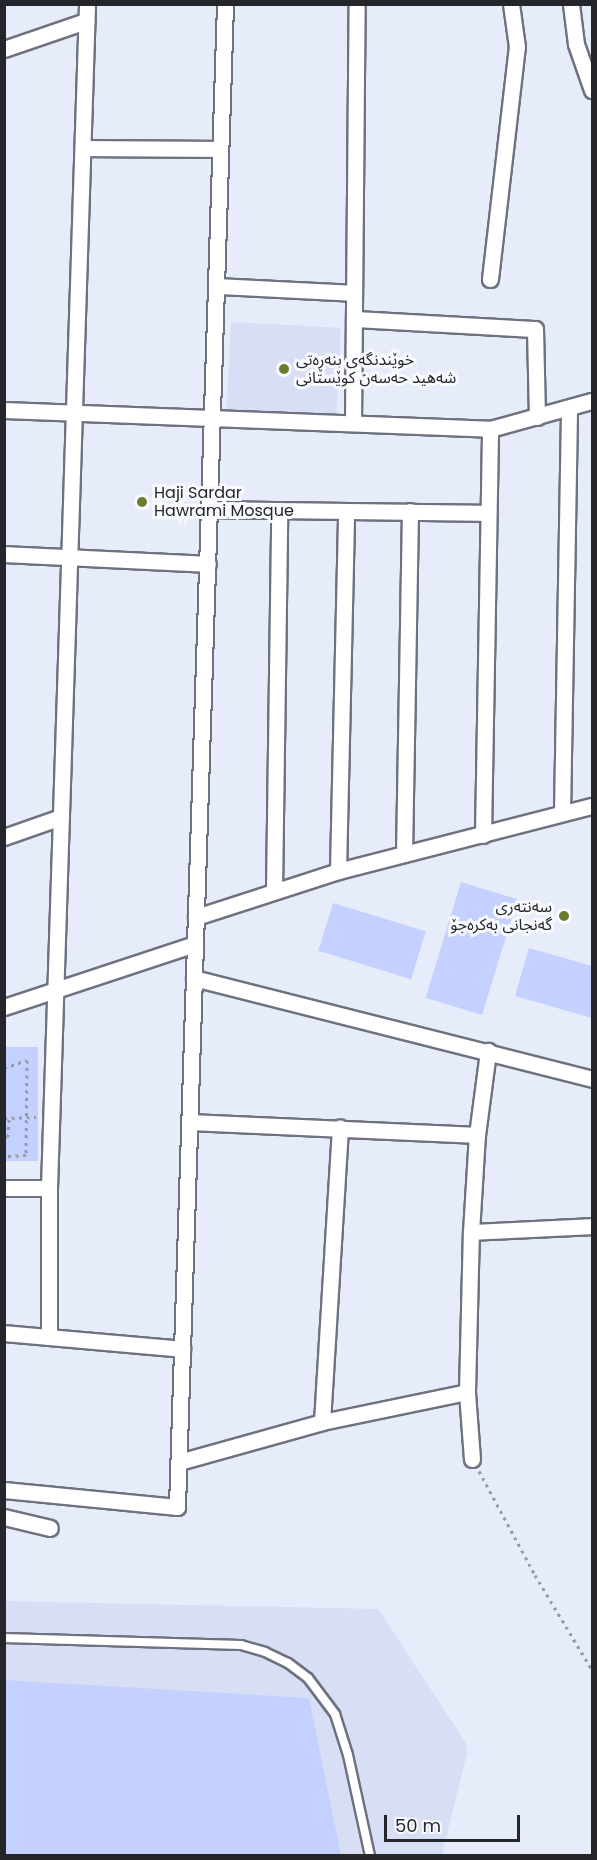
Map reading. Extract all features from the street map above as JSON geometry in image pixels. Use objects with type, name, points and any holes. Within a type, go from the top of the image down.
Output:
[{"type":"street","points":[[49,1337],[49,1188],[68,557],[76,414],[87,4]]},
{"type":"street","points":[[4,1490],[177,1507],[218,286],[225,4]]},
{"type":"street","points":[[353,422],[357,4]]},
{"type":"street","points":[[490,279],[517,47],[511,4]]},
{"type":"street","points":[[572,4],[576,44],[592,90]]},
{"type":"street","points":[[4,50],[86,21]]},
{"type":"street","points":[[83,147],[220,149]]},
{"type":"street","points":[[218,286],[354,293]]},
{"type":"street","points":[[354,319],[535,329],[537,417]]},
{"type":"street","points":[[4,410],[490,429],[592,400]]},
{"type":"street","points":[[562,813],[569,408]]},
{"type":"street","points":[[483,835],[490,429]]},
{"type":"street","points":[[209,509],[488,513]]},
{"type":"street","points":[[274,890],[279,510]]},
{"type":"street","points":[[338,871],[346,511]]},
{"type":"street","points":[[404,854],[410,512]]},
{"type":"street","points":[[4,554],[208,564]]},
{"type":"street","points":[[196,916],[338,871],[592,806]]},
{"type":"street","points":[[4,837],[61,817]]},
{"type":"street","points":[[4,1007],[195,944]]},
{"type":"street","points":[[194,978],[592,1079]]},
{"type":"street","points":[[472,1460],[467,1392],[471,1232],[477,1135],[488,1051]]},
{"type":"street","points":[[191,1122],[477,1135]]},
{"type":"street","points":[[322,1422],[340,1128]]},
{"type":"street","points":[[4,1188],[49,1188]]},
{"type":"street","points":[[471,1232],[592,1226]]},
{"type":"street","points":[[4,1333],[182,1349]]},
{"type":"street","points":[[179,1462],[322,1422],[467,1392]]},
{"type":"street","points":[[4,1517],[50,1528]]},
{"type":"lane","points":[[4,1638],[241,1645],[265,1652],[288,1663],[315,1687],[334,1714],[348,1755],[370,1856]]},
{"type":"path","points":[[4,1068],[27,1060],[26,1155],[4,1156]]},
{"type":"path","points":[[4,1118],[26,1117]]},
{"type":"path","points":[[4,1137],[8,1137],[9,1118]]},
{"type":"path","points":[[472,1460],[535,1575],[592,1670]]},
{"type":"shaded area","name":"خوێندنگەی بنەڕەتی شەهید حەسەن کوێستانی","points":[[231,322],[341,328],[336,416],[226,410]]},
{"type":"shaded area","points":[[461,882],[517,899],[482,1015],[426,998]]},
{"type":"shaded area","points":[[333,903],[426,931],[411,979],[318,951]]},
{"type":"shaded area","points":[[529,948],[592,966],[592,1018],[515,996]]},
{"type":"shaded area","points":[[4,1047],[38,1047],[38,1161],[4,1161]]},
{"type":"shaded area","points":[[5,1601],[378,1609],[466,1743],[467,1753],[442,1855],[5,1856]]},
{"type":"shaded area","points":[[5,1680],[309,1698],[341,1855],[5,1855]]},
{"type":"place","name":"خوێندنگەی بنەڕەتی شەهید حەسەن کوێستانی","points":[[284,369]]},
{"type":"place","name":"Haji Sardar Hawrami Mosque","points":[[142,502]]},
{"type":"place","name":"سەنتەری گەنجانی بەکرەجۆ","points":[[564,916]]}]
